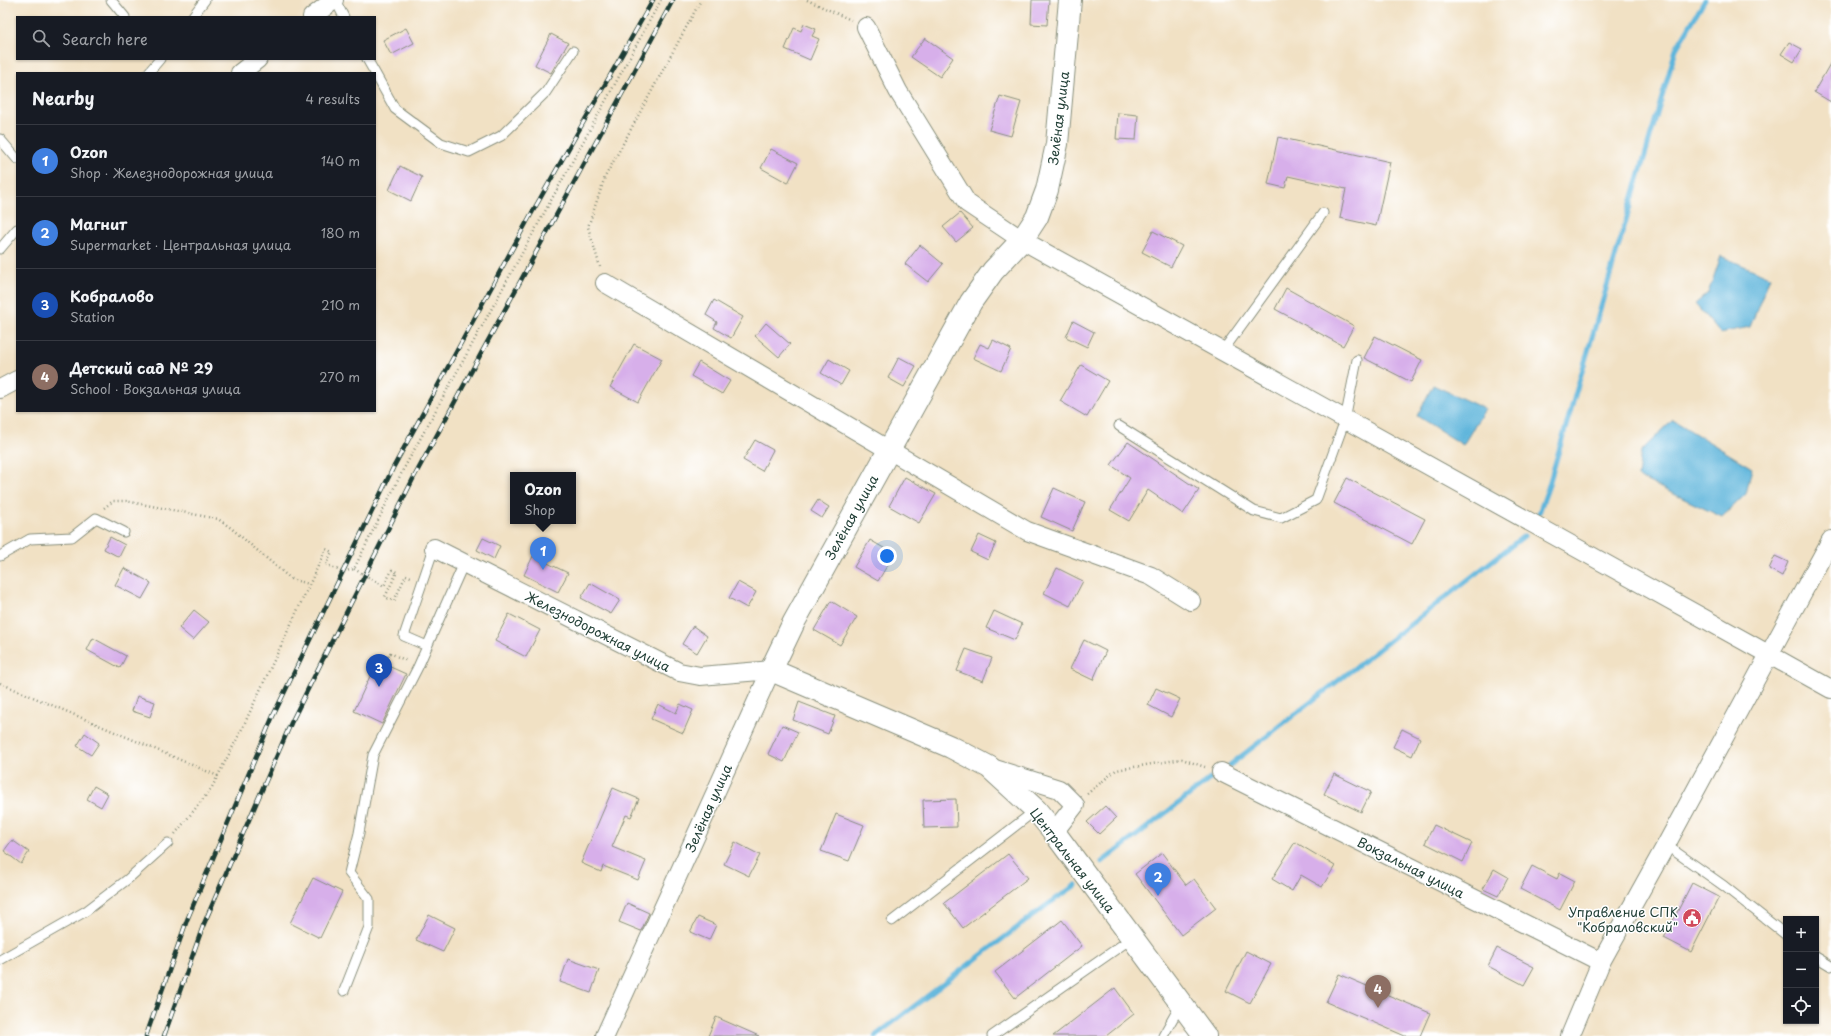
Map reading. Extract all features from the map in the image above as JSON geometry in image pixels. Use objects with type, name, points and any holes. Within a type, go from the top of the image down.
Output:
[{"type":"street","points":[[313,16],[334,0]]},
{"type":"street","name":"Зелёная улица","points":[[605,1036],[794,622],[971,302],[993,271],[1022,240],[1038,217],[1047,190],[1057,144],[1063,99],[1070,0]]},
{"type":"street","points":[[866,27],[898,91],[967,203],[1022,240],[1831,689]]},
{"type":"street","points":[[241,72],[257,60]]},
{"type":"street","points":[[605,283],[1027,530],[1151,576],[1191,601]]},
{"type":"street","points":[[0,389],[16,381]]},
{"type":"street","points":[[1570,1036],[1600,962],[1666,845],[1831,540]]},
{"type":"street","name":"Железнодорожная улица","points":[[434,548],[679,672],[700,676],[771,670]]},
{"type":"street","name":"Центральная улица","points":[[771,670],[951,747],[989,767],[1036,810],[1054,832],[1205,1036]]},
{"type":"street","points":[[989,767],[1059,790],[1075,805],[1054,832]]},
{"type":"street","name":"Вокзальная улица","points":[[1221,772],[1600,962]]},
{"type":"lane","points":[[111,0],[124,16]]},
{"type":"lane","points":[[193,16],[205,0]]},
{"type":"lane","points":[[334,0],[343,16]]},
{"type":"lane","points":[[376,75],[395,109],[441,143],[469,152],[501,136],[546,92],[573,51]]},
{"type":"lane","points":[[149,72],[158,60]]},
{"type":"lane","points":[[368,60],[374,72]]},
{"type":"lane","points":[[0,139],[16,158]]},
{"type":"lane","points":[[1222,352],[1324,213]]},
{"type":"lane","points":[[0,249],[16,230]]},
{"type":"lane","points":[[1119,426],[1254,511],[1281,518],[1316,500],[1345,420],[1357,360]]},
{"type":"lane","points":[[0,556],[30,539],[72,537],[96,518],[124,532]]},
{"type":"lane","points":[[427,646],[404,636],[434,548]]},
{"type":"lane","points":[[344,991],[369,927],[369,899],[349,873],[359,833],[373,755],[418,667],[464,563]]},
{"type":"lane","points":[[892,921],[1036,810]]},
{"type":"lane","points":[[0,960],[86,911],[128,879],[168,843]]},
{"type":"lane","points":[[1666,845],[1724,886],[1783,933]]},
{"type":"lane","points":[[992,1036],[1132,937]]},
{"type":"lane","points":[[1819,960],[1831,966]]},
{"type":"lane","points":[[1163,1036],[1182,1004]]},
{"type":"path","points":[[354,569],[402,472],[661,0]]},
{"type":"path","points":[[605,283],[588,227],[602,184],[701,0]]},
{"type":"path","points":[[807,0],[866,27]]},
{"type":"path","points":[[96,518],[106,506],[113,501],[126,501],[218,519],[232,528],[291,578],[309,584]]},
{"type":"path","points":[[168,843],[211,789],[218,776],[242,729],[326,548],[332,552],[326,564],[342,572],[354,569],[384,586],[392,570],[397,572],[385,597],[394,601],[406,575],[412,577],[409,583]]},
{"type":"path","points":[[385,664],[390,653],[418,667]]},
{"type":"path","points":[[0,683],[218,776]]},
{"type":"path","points":[[1075,805],[1116,770],[1182,759],[1221,772]]},
{"type":"water","points":[[1721,256],[1770,277],[1750,327],[1720,333],[1695,304],[1708,293]]},
{"type":"water","points":[[1433,385],[1485,409],[1463,445],[1417,416]]},
{"type":"water","points":[[1673,420],[1752,468],[1746,494],[1722,517],[1638,477],[1641,451]]},
{"type":"building","points":[[1032,0],[1049,0],[1047,25],[1031,24]]},
{"type":"building","points":[[804,24],[816,29],[812,36],[819,39],[810,60],[785,49],[794,28],[801,31]]},
{"type":"building","points":[[406,28],[414,43],[391,55],[383,40]]},
{"type":"building","points":[[551,34],[568,43],[551,73],[535,65]]},
{"type":"building","points":[[925,38],[953,58],[940,77],[911,57]]},
{"type":"building","points":[[1789,42],[1802,49],[1794,62],[1781,54]]},
{"type":"building","points":[[1831,62],[1831,102],[1814,92]]},
{"type":"building","points":[[1000,96],[1021,102],[1011,136],[989,130]]},
{"type":"building","points":[[1118,113],[1138,115],[1136,140],[1116,139]]},
{"type":"building","points":[[1278,137],[1390,162],[1376,226],[1340,218],[1346,189],[1288,176],[1285,188],[1268,184]]},
{"type":"building","points":[[771,149],[798,163],[788,183],[761,168]]},
{"type":"building","points":[[400,166],[422,177],[411,201],[389,190]]},
{"type":"building","points":[[960,213],[973,228],[956,242],[943,227]]},
{"type":"building","points":[[1153,231],[1182,246],[1171,267],[1142,252]]},
{"type":"building","points":[[920,245],[943,264],[928,282],[905,264]]},
{"type":"building","points":[[1286,288],[1354,326],[1343,346],[1275,309]]},
{"type":"building","points":[[714,300],[743,317],[731,338],[714,328],[717,322],[706,315]]},
{"type":"building","points":[[1073,321],[1094,332],[1087,347],[1066,337]]},
{"type":"building","points":[[766,323],[790,344],[779,357],[755,336]]},
{"type":"building","points":[[1375,336],[1422,360],[1411,382],[1364,358]]},
{"type":"building","points":[[993,340],[1011,349],[1001,371],[973,358],[980,344],[989,348]]},
{"type":"building","points":[[634,344],[662,359],[638,402],[610,387]]},
{"type":"building","points":[[899,357],[916,366],[904,387],[888,378]]},
{"type":"building","points":[[829,359],[849,371],[841,385],[821,373]]},
{"type":"building","points":[[699,362],[730,381],[722,394],[691,376]]},
{"type":"building","points":[[1081,365],[1108,381],[1087,417],[1060,401]]},
{"type":"building","points":[[755,440],[773,450],[762,471],[743,460]]},
{"type":"building","points":[[1128,442],[1199,490],[1183,514],[1148,490],[1129,521],[1110,510],[1130,478],[1111,465]]},
{"type":"building","points":[[905,477],[936,494],[919,523],[889,506]]},
{"type":"building","points":[[1347,478],[1425,519],[1412,544],[1334,503]]},
{"type":"building","points":[[1054,488],[1085,502],[1072,531],[1041,517]]},
{"type":"building","points":[[818,500],[829,507],[822,518],[811,511]]},
{"type":"building","points":[[979,535],[996,543],[988,560],[971,552]]},
{"type":"building","points":[[110,537],[125,545],[119,557],[104,549]]},
{"type":"building","points":[[483,538],[500,546],[494,559],[477,550]]},
{"type":"building","points":[[870,540],[894,554],[878,581],[854,567]]},
{"type":"building","points":[[533,556],[568,573],[558,592],[524,575]]},
{"type":"building","points":[[1775,556],[1788,562],[1782,576],[1769,569]]},
{"type":"building","points":[[124,568],[151,583],[142,599],[115,585]]},
{"type":"building","points":[[1057,568],[1083,581],[1070,606],[1044,593]]},
{"type":"building","points":[[738,582],[756,592],[747,608],[729,598]]},
{"type":"building","points":[[590,583],[620,600],[611,614],[581,598]]},
{"type":"building","points":[[831,601],[857,617],[840,645],[814,630]]},
{"type":"building","points":[[194,610],[209,622],[193,640],[179,628]]},
{"type":"building","points":[[994,611],[1022,624],[1015,640],[986,628]]},
{"type":"building","points":[[509,614],[540,630],[526,657],[495,641]]},
{"type":"building","points":[[693,626],[707,636],[697,653],[682,644]]},
{"type":"building","points":[[93,638],[126,656],[120,668],[87,650]]},
{"type":"building","points":[[1084,640],[1106,651],[1093,680],[1070,669]]},
{"type":"building","points":[[966,649],[992,658],[983,681],[957,671]]},
{"type":"building","points":[[377,661],[406,674],[382,724],[354,711]]},
{"type":"building","points":[[1156,688],[1180,699],[1171,717],[1148,705]]},
{"type":"building","points":[[137,696],[155,702],[150,717],[132,711]]},
{"type":"building","points":[[799,702],[835,716],[828,734],[793,720]]},
{"type":"building","points":[[658,704],[676,713],[680,704],[693,710],[683,733],[651,719]]},
{"type":"building","points":[[782,725],[798,732],[784,762],[768,754]]},
{"type":"building","points":[[1402,729],[1420,738],[1412,756],[1393,747]]},
{"type":"building","points":[[85,733],[99,743],[91,755],[77,746]]},
{"type":"building","points":[[1334,774],[1371,792],[1361,812],[1324,794]]},
{"type":"building","points":[[94,786],[108,794],[101,807],[87,799]]},
{"type":"building","points":[[613,788],[639,799],[631,817],[626,815],[612,847],[646,861],[638,880],[603,866],[601,872],[581,863]]},
{"type":"building","points":[[956,799],[957,827],[924,828],[923,800]]},
{"type":"building","points":[[1105,806],[1116,818],[1099,834],[1087,822]]},
{"type":"building","points":[[836,814],[864,825],[849,861],[821,851]]},
{"type":"building","points":[[1434,825],[1472,843],[1463,862],[1425,843]]},
{"type":"building","points":[[12,840],[29,852],[21,864],[4,851]]},
{"type":"building","points":[[735,842],[760,855],[749,876],[724,864]]},
{"type":"building","points":[[1295,842],[1335,866],[1322,887],[1301,875],[1292,891],[1272,879]]},
{"type":"building","points":[[1162,853],[1186,885],[1194,879],[1216,908],[1181,935],[1135,874]]},
{"type":"building","points":[[1008,854],[1028,878],[963,928],[944,903]]},
{"type":"building","points":[[1532,866],[1557,879],[1560,873],[1575,881],[1560,910],[1520,889]]},
{"type":"building","points":[[1494,869],[1508,877],[1498,896],[1483,889]]},
{"type":"building","points":[[313,878],[342,892],[320,938],[290,923]]},
{"type":"building","name":"Управление СПК \"Кобраловский\"","points":[[1692,883],[1719,897],[1691,952],[1664,938]]},
{"type":"building","points":[[627,903],[649,913],[641,931],[619,922]]},
{"type":"building","points":[[429,915],[455,928],[443,952],[416,940]]},
{"type":"building","points":[[698,917],[716,925],[709,940],[690,932]]},
{"type":"building","points":[[1062,920],[1082,946],[1015,998],[995,972]]},
{"type":"building","points":[[1497,948],[1534,967],[1524,985],[1488,966]]},
{"type":"building","points":[[1246,951],[1271,964],[1250,1003],[1226,991]]},
{"type":"building","points":[[568,959],[599,970],[591,993],[560,982]]},
{"type":"building","points":[[1339,974],[1430,1013],[1420,1036],[1405,1036],[1326,1002]]},
{"type":"building","points":[[1115,988],[1134,1014],[1106,1036],[1053,1036]]},
{"type":"building","points":[[716,1017],[759,1036],[708,1036]]},
{"type":"waterway","points":[[1539,513],[1548,488],[1676,49],[1705,0]]},
{"type":"waterway","points":[[1230,765],[1524,536]]},
{"type":"waterway","points":[[1102,862],[1210,779]]},
{"type":"waterway","points":[[875,1036],[1047,905],[1076,885]]},
{"type":"railway","points":[[146,1036],[187,920],[273,716],[393,468],[529,218],[653,0]]},
{"type":"railway","points":[[164,1036],[203,926],[291,723],[413,479],[673,0]]},
{"type":"place","name":"Ozon","points":[[543,570]]},
{"type":"place","name":"Кобралово","points":[[379,687]]},
{"type":"place","name":"Магнит","points":[[1158,896]]},
{"type":"place","name":"Управление СПК \"Кобраловский\"","points":[[1692,918]]},
{"type":"place","name":"Детский сад № 29","points":[[1378,1008]]}]
